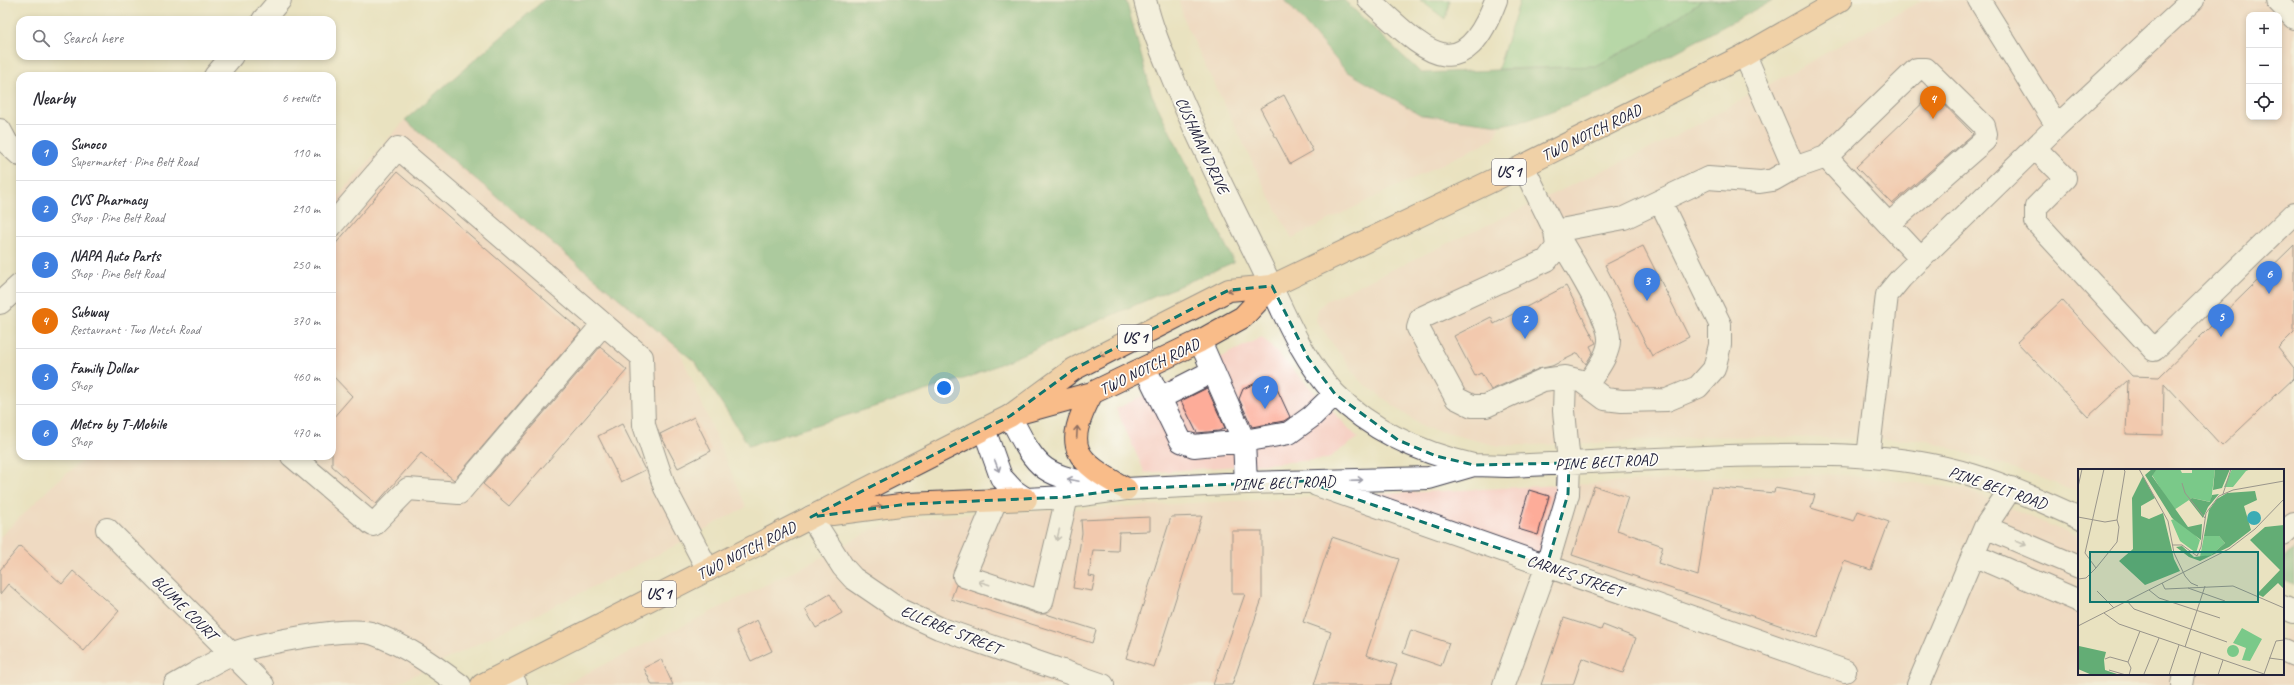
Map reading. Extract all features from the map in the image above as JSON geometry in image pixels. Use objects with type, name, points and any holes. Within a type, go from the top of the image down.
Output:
[{"type":"main road","name":"TWO NOTCH ROAD","points":[[482,685],[512,678],[708,570],[1010,416],[1074,368],[1229,290],[1272,286],[1523,166],[1745,55],[1841,0]]},
{"type":"main road","name":"TWO NOTCH ROAD","points":[[1010,416],[1092,393],[1200,341],[1243,317],[1272,286]]},
{"type":"main road","points":[[1092,393],[1078,422],[1076,439],[1079,450],[1088,466],[1126,489]]},
{"type":"main road","points":[[811,518],[908,504],[1026,498]]},
{"type":"street","points":[[266,16],[280,0]]},
{"type":"street","name":"CUSHMAN DRIVE","points":[[1146,0],[1150,22],[1190,122],[1272,286],[1290,328],[1304,352],[1335,394],[1378,427],[1398,440],[1436,456],[1474,465]]},
{"type":"street","points":[[1369,0],[1413,39],[1434,53],[1443,56],[1454,55],[1464,50],[1475,40],[1489,18],[1496,0]]},
{"type":"street","points":[[1979,0],[2057,126]]},
{"type":"street","points":[[1868,457],[1887,295],[1921,259],[2057,126],[2193,0]]},
{"type":"street","points":[[2277,0],[2294,18]]},
{"type":"street","points":[[1745,55],[1794,168]]},
{"type":"street","points":[[218,72],[229,60]]},
{"type":"street","points":[[1556,231],[1624,218],[1708,178],[1760,182],[1773,180],[1794,168],[1826,157],[1917,69],[1926,69],[1984,126],[1986,134],[1985,140],[1889,224]]},
{"type":"street","points":[[0,130],[7,143],[16,151]]},
{"type":"street","points":[[336,220],[398,148],[642,357],[644,425],[665,488],[708,570]]},
{"type":"street","points":[[2035,148],[2065,178],[2036,207],[2036,222],[2154,350],[2294,214]]},
{"type":"street","points":[[1826,157],[1921,259]]},
{"type":"street","points":[[1523,166],[1603,318],[1609,339],[1604,357],[1587,385]]},
{"type":"street","points":[[1556,231],[1557,248],[1547,260],[1421,318],[1418,328],[1456,398],[1472,406],[1486,406],[1543,380],[1564,377],[1581,381],[1605,399],[1622,401],[1667,400],[1698,386],[1714,369],[1720,345],[1720,324],[1660,201]]},
{"type":"street","points":[[0,303],[16,289]]},
{"type":"street","points":[[297,460],[373,525],[408,489],[459,493],[604,324]]},
{"type":"street","points":[[1200,341],[1244,441],[1246,483]]},
{"type":"street","points":[[1145,368],[1181,441],[1194,446],[1244,441],[1289,433],[1311,417],[1335,394]]},
{"type":"street","points":[[1160,398],[1213,371]]},
{"type":"street","points":[[1504,685],[1547,565],[1568,494],[1569,463],[1564,411],[1564,377]]},
{"type":"street","name":"PINE BELT ROAD","points":[[1010,416],[1027,450],[1034,459],[1049,472],[1072,480],[1126,489]]},
{"type":"street","points":[[984,429],[1001,477],[1013,490],[1026,498]]},
{"type":"street","name":"PINE BELT ROAD","points":[[1026,498],[1068,497],[1126,489],[1246,483],[1429,478],[1474,465],[1508,466],[1768,455],[1868,457],[1942,467],[1972,474],[2011,488],[2078,518]]},
{"type":"street","name":"CARNES STREET","points":[[1304,481],[1547,565],[1845,671]]},
{"type":"street","points":[[1918,685],[1985,527],[2011,488]]},
{"type":"street","points":[[996,500],[964,576],[1042,602],[1068,497]]},
{"type":"street","name":"ELLERBE STREET","points":[[811,518],[843,567],[853,578],[900,610],[939,628],[1103,685]]},
{"type":"street","points":[[2284,533],[2294,524]]},
{"type":"street","points":[[1985,527],[2078,567]]},
{"type":"street","name":"BLUME COURT","points":[[107,529],[263,685]]},
{"type":"street","points":[[1974,555],[2078,601]]},
{"type":"street","points":[[2284,607],[2294,612]]},
{"type":"street","points":[[175,685],[231,654],[277,641],[337,633],[373,634],[419,655],[460,685]]},
{"type":"street","points":[[2284,650],[2294,655]]},
{"type":"street","points":[[2182,685],[2184,675]]},
{"type":"highlighted area","points":[[1272,286],[1308,358],[1335,394],[1398,440],[1436,456],[1474,465],[1569,463],[1568,494],[1547,565],[1304,481],[1126,489],[1067,497],[908,504],[811,517],[1010,416],[1074,369],[1229,290]]},
{"type":"shaded area","points":[[1179,0],[1285,0],[1345,70],[1421,115],[1500,125],[1493,139],[1292,238],[1268,194],[1185,23]]},
{"type":"shaded area","points":[[1922,0],[2294,0],[2294,548],[2284,558],[2284,469],[2078,469],[2078,491],[1927,440],[1707,436],[1601,443],[1498,446],[1423,427],[1360,381],[1316,321],[1318,309],[1326,301],[1674,137]]},
{"type":"shaded area","points":[[405,120],[678,347],[746,507],[657,555],[394,685],[0,685],[0,537],[53,485],[83,460],[336,460],[336,198]]},
{"type":"shaded area","points":[[1262,337],[1358,438],[1327,459],[1145,473],[1116,409]]},
{"type":"shaded area","points":[[1836,474],[1965,489],[2078,538],[2078,675],[2284,675],[2284,626],[2294,631],[2294,685],[563,685],[816,560],[873,529],[906,520],[972,514],[1705,478]]},
{"type":"green space","points":[[544,0],[1126,0],[1152,95],[1234,262],[970,377],[749,446],[695,362],[405,120]]},
{"type":"green space","points":[[1285,0],[1344,0],[1421,73],[1596,66],[1647,39],[1702,0],[1773,0],[1601,92],[1528,120],[1500,125],[1421,115],[1345,70]]},
{"type":"green space","points":[[1420,0],[1450,0],[1445,19]]},
{"type":"green space","points":[[1520,0],[1702,0],[1647,39],[1596,66],[1498,69]]},
{"type":"green space","points":[[2294,548],[2294,585],[2284,580],[2284,558]]},
{"type":"building","points":[[1933,93],[1973,134],[1892,204],[1856,167]]},
{"type":"building","points":[[1284,95],[1313,151],[1290,164],[1260,108]]},
{"type":"building","points":[[397,172],[581,331],[454,480],[421,453],[376,504],[332,466],[332,460],[336,460],[336,414],[352,396],[336,379],[336,243]]},
{"type":"building","points":[[2294,245],[2294,332],[2278,348],[2294,368],[2294,378],[2222,446],[2164,384],[2163,435],[2126,434],[2128,380],[2088,417],[2017,342],[2062,300],[2132,376],[2159,377]]},
{"type":"building","points":[[1643,246],[1689,337],[1652,356],[1605,265]]},
{"type":"building","points":[[1566,286],[1596,343],[1590,346],[1593,352],[1586,364],[1578,353],[1552,366],[1538,369],[1491,390],[1481,373],[1475,376],[1454,336],[1491,317],[1494,324]]},
{"type":"building","points":[[600,347],[627,370],[509,506],[483,484]]},
{"type":"building","points":[[1271,376],[1290,417],[1284,421],[1252,427],[1239,399],[1243,389]]},
{"type":"building","points":[[1207,388],[1225,428],[1219,431],[1197,433],[1181,401]]},
{"type":"building","points":[[694,417],[711,451],[678,468],[660,434]]},
{"type":"building","points":[[622,424],[645,470],[621,482],[598,436]]},
{"type":"building","points":[[1594,486],[1628,497],[1617,530],[1663,546],[1658,563],[1698,576],[1711,487],[1774,493],[1775,488],[1815,495],[1811,508],[1854,521],[1858,511],[1889,522],[1871,570],[1844,561],[1817,638],[1572,555]]},
{"type":"building","points":[[1529,490],[1549,496],[1538,535],[1518,529]]},
{"type":"building","points":[[1202,516],[1154,667],[1126,658],[1171,517]]},
{"type":"building","points":[[1150,517],[1150,531],[1119,532],[1118,551],[1093,550],[1089,576],[1095,577],[1092,591],[1073,588],[1082,533],[1081,520]]},
{"type":"building","points":[[1232,531],[1262,531],[1262,599],[1232,685],[1213,685],[1245,594],[1232,594]]},
{"type":"building","points":[[1332,537],[1399,559],[1366,655],[1397,665],[1390,685],[1314,685],[1331,632],[1303,622]]},
{"type":"building","points":[[20,546],[62,584],[73,571],[119,611],[84,651],[8,584],[0,594],[0,570]]},
{"type":"building","points":[[956,585],[1038,614],[1046,614],[1096,630],[1092,643],[951,599]]},
{"type":"building","points":[[830,594],[842,613],[816,628],[805,609]]},
{"type":"building","points":[[1564,618],[1601,630],[1603,625],[1636,638],[1623,673],[1582,658],[1573,685],[1541,685]]},
{"type":"building","points":[[757,620],[772,651],[751,661],[736,631]]},
{"type":"building","points":[[1411,630],[1449,643],[1441,666],[1403,653]]},
{"type":"building","points":[[661,659],[673,685],[652,685],[644,668]]},
{"type":"place","name":"Subway","points":[[1933,119]]},
{"type":"place","name":"Metro by T-Mobile","points":[[2269,294]]},
{"type":"place","name":"NAPA Auto Parts","points":[[1647,301]]},
{"type":"place","name":"Family Dollar","points":[[2221,337]]},
{"type":"place","name":"CVS Pharmacy","points":[[1525,339]]},
{"type":"place","name":"Sunoco","points":[[1265,409]]}]
